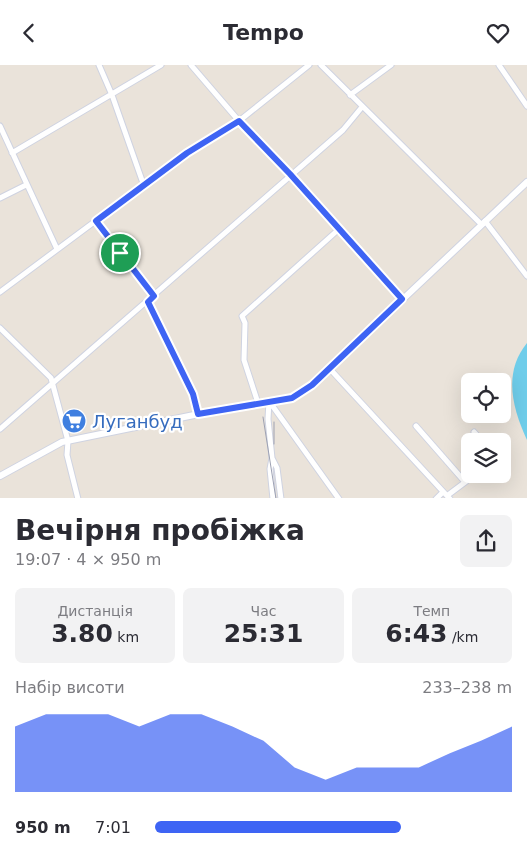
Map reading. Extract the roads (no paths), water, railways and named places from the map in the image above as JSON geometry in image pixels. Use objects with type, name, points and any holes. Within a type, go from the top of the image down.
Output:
[{"type":"street","points":[[99,65],[112,95],[144,186]]},
{"type":"street","points":[[12,153],[161,65]]},
{"type":"street","points":[[191,65],[239,121],[290,174],[402,299]]},
{"type":"street","points":[[0,292],[187,153],[239,121],[309,65]]},
{"type":"street","points":[[321,65],[362,107],[484,223],[527,276]]},
{"type":"street","points":[[350,95],[391,65]]},
{"type":"street","points":[[499,65],[527,106]]},
{"type":"street","points":[[0,429],[148,302],[175,275],[290,174],[343,130],[362,107]]},
{"type":"street","points":[[0,126],[57,249]]},
{"type":"street","points":[[0,477],[68,441],[198,414],[292,398],[312,385],[330,369],[527,182]]},
{"type":"street","points":[[0,198],[26,185]]},
{"type":"street","points":[[96,221],[154,296]]},
{"type":"street","points":[[258,403],[244,360],[245,323],[242,315],[339,229]]},
{"type":"street","points":[[148,302],[193,394],[198,414]]},
{"type":"street","points":[[0,329],[52,378],[68,441],[67,455],[78,498]]},
{"type":"street","points":[[330,369],[447,495],[464,483]]},
{"type":"street","points":[[269,401],[268,419],[272,458],[270,469],[274,498]]},
{"type":"street","points":[[269,401],[338,498]]},
{"type":"street","points":[[416,426],[461,477]]},
{"type":"street","points":[[272,458],[277,468],[282,498]]},
{"type":"water","points":[[527,343],[527,440],[514,403],[512,378],[519,354]]},
{"type":"tram line","points":[[263,417],[276,498]]},
{"type":"tram line","points":[[274,422],[274,444]]},
{"type":"place","name":"Луганбуд","points":[[74,421]]}]
